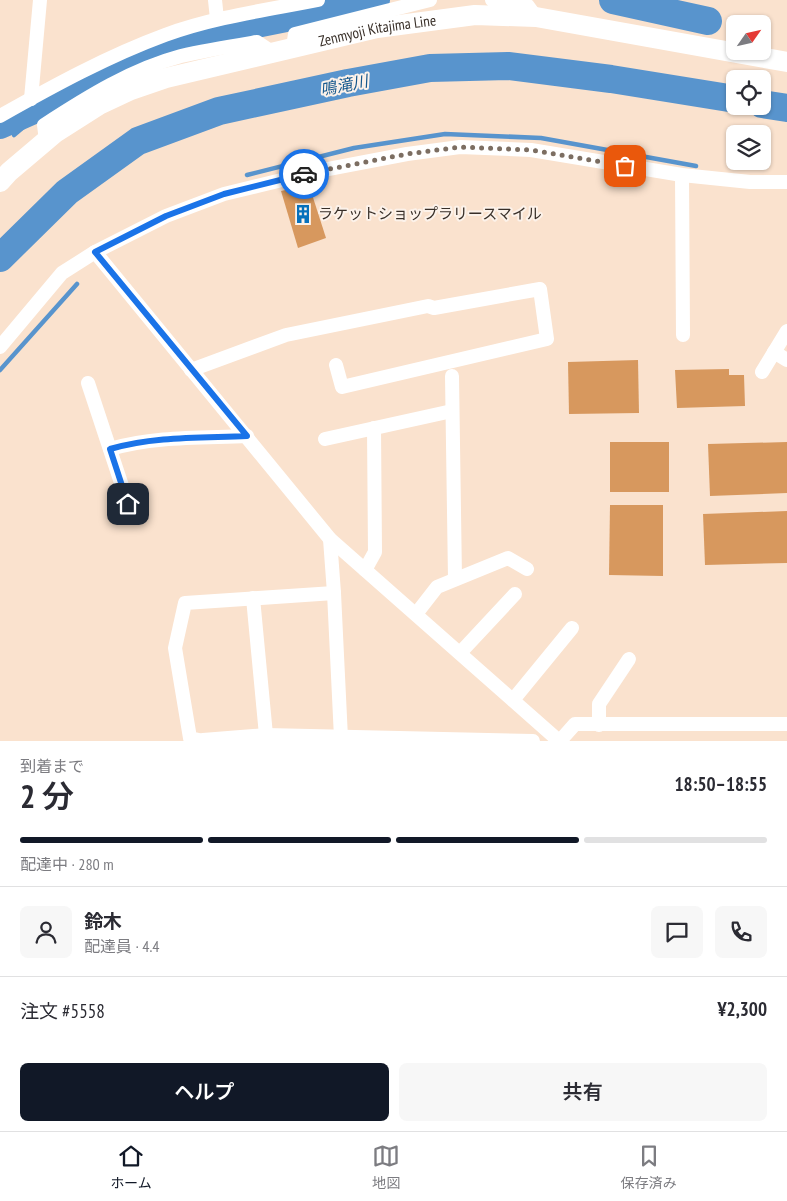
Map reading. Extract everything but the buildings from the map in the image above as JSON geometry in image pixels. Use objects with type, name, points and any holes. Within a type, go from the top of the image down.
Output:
[{"type":"main road","name":"Zenmyoji Kitajima Line","points":[[0,182],[55,132],[99,105],[131,90],[166,78],[378,28],[475,15],[536,17],[787,62]]},
{"type":"street","points":[[31,99],[40,0]]},
{"type":"street","points":[[215,0],[217,19]]},
{"type":"street","points":[[46,141],[44,125],[79,103],[124,65],[166,35],[268,5],[318,0]]},
{"type":"street","points":[[293,47],[295,34],[430,0]]},
{"type":"street","points":[[492,0],[528,6],[536,17]]},
{"type":"street","points":[[0,116],[31,99],[124,65],[257,42],[272,52]]},
{"type":"street","points":[[0,347],[62,273],[95,252],[166,216],[224,194],[323,170],[407,154],[460,147],[531,150],[682,175],[750,182],[787,182]]},
{"type":"street","points":[[682,175],[682,335]]},
{"type":"street","points":[[95,252],[330,539],[560,741],[575,724],[787,724]]},
{"type":"street","points":[[191,370],[286,336],[428,306],[434,308],[540,289],[547,339],[342,387],[336,365]]},
{"type":"street","points":[[762,372],[787,331]]},
{"type":"street","points":[[774,352],[787,360]]},
{"type":"street","points":[[452,376],[455,579]]},
{"type":"street","points":[[88,383],[128,504]]},
{"type":"street","points":[[326,439],[452,411]]},
{"type":"street","points":[[365,570],[375,552],[374,428]]},
{"type":"street","points":[[110,449],[154,440],[247,436]]},
{"type":"street","points":[[330,539],[341,738]]},
{"type":"street","points":[[416,614],[437,587],[455,579],[508,558],[527,569]]},
{"type":"street","points":[[334,593],[185,603],[175,648],[190,738],[203,740],[266,735],[533,741]]},
{"type":"street","points":[[460,653],[515,594]]},
{"type":"street","points":[[253,598],[266,735]]},
{"type":"street","points":[[513,700],[572,628]]},
{"type":"street","points":[[599,725],[599,704],[629,660]]},
{"type":"waterway","points":[[0,125],[54,101],[172,41],[376,0]]},
{"type":"waterway","points":[[613,0],[708,21]]},
{"type":"waterway","name":"鳴滝川","points":[[0,258],[67,192],[138,141],[219,111],[348,83],[430,68],[508,66],[611,79],[726,98]]},
{"type":"waterway","points":[[14,135],[54,101]]},
{"type":"waterway","name":"鳴滝川","points":[[771,105],[787,108]]},
{"type":"waterway","points":[[247,175],[354,148],[445,134],[541,138],[696,166]]},
{"type":"waterway","points":[[0,370],[77,284]]},
{"type":"way so far","points":[[304,174],[407,154],[460,147],[531,150],[625,166]]},
{"type":"place","name":"ラケットショップラリースマイル","points":[[303,214]]},
{"type":"route","points":[[128,504],[110,449],[154,440],[247,436],[95,252],[166,216],[224,194],[304,174]]}]
